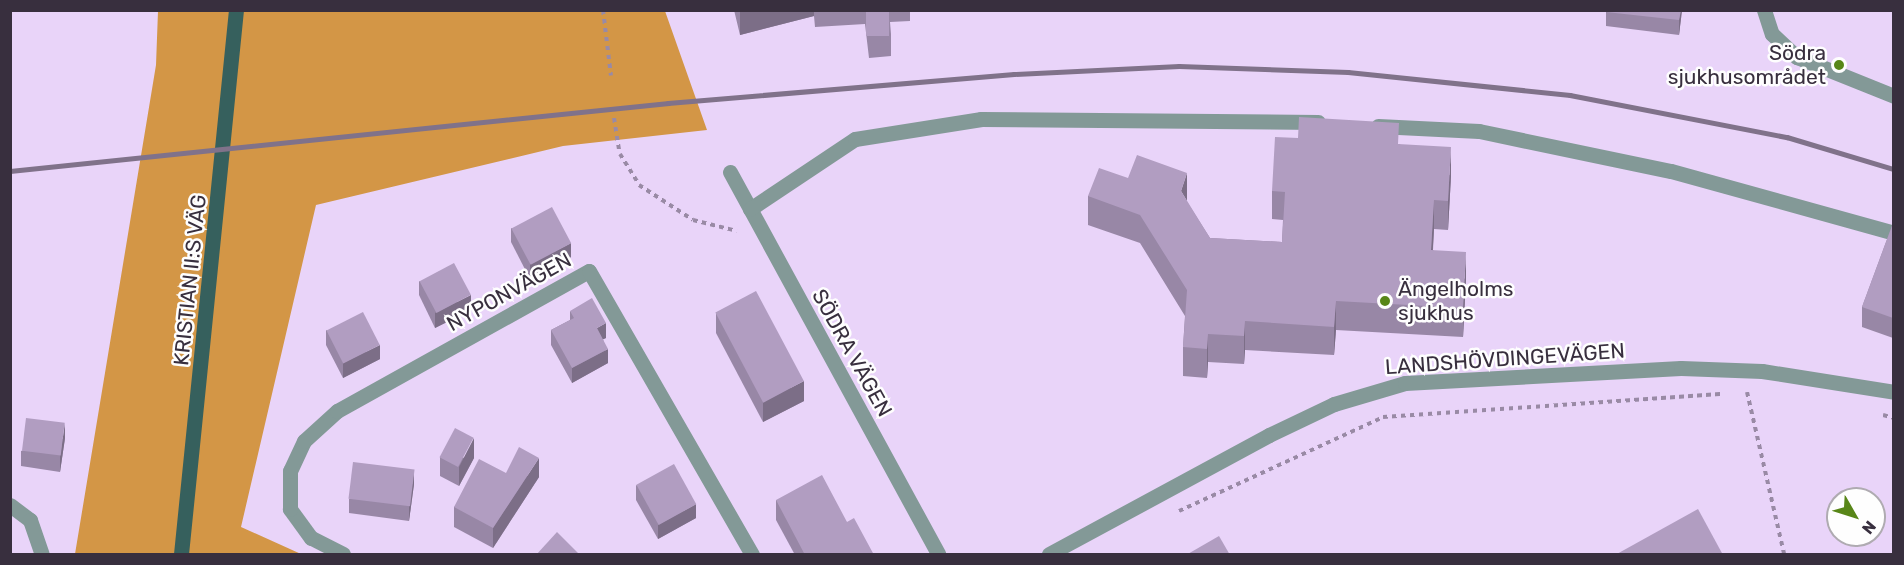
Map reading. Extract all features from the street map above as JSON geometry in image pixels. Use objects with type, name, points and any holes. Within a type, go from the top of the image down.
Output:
[{"type":"main road","name":"KRISTIAN II:S VÄG","points":[[181,555],[236,10]]},
{"type":"street","points":[[1764,10],[1773,34],[1797,57],[1893,96]]},
{"type":"street","points":[[750,209],[855,139],[981,119],[1337,123]]},
{"type":"street","points":[[1360,125],[1491,134],[1671,171],[1893,233]]},
{"type":"street","name":"SÖDRA VÄGEN","points":[[730,172],[938,555]]},
{"type":"street","name":"NYPONVÄGEN","points":[[343,555],[322,547],[291,514],[290,471],[298,450],[337,411],[589,271],[752,555]]},
{"type":"street","name":"LANDSHÖVDINGEVÄGEN","points":[[1049,555],[1278,431],[1334,404],[1405,383],[1681,369],[1773,373],[1893,392]]},
{"type":"street","points":[[10,506],[30,520],[42,555]]},
{"type":"path","points":[[603,10],[611,76]]},
{"type":"path","points":[[614,118],[627,170],[653,196],[693,220],[765,236]]},
{"type":"path","points":[[1747,392],[1784,555]]},
{"type":"path","points":[[1169,516],[1383,417],[1757,392]]},
{"type":"path","points":[[1872,412],[1893,417]]},
{"type":"shaded area","points":[[158,11],[665,11],[707,130],[563,146],[316,205],[241,527],[301,554],[75,554],[156,65]]},
{"type":"building","points":[[866,10],[889,10],[889,36],[866,36]]},
{"type":"building","points":[[1606,10],[1681,10],[1679,20],[1606,12]]},
{"type":"building","points":[[1299,117],[1399,123],[1398,144],[1451,147],[1448,201],[1434,200],[1431,250],[1466,252],[1463,308],[1336,301],[1334,327],[1245,321],[1244,336],[1208,334],[1207,349],[1183,347],[1187,290],[1140,215],[1088,196],[1099,168],[1128,178],[1137,155],[1187,173],[1181,191],[1210,238],[1282,242],[1285,192],[1272,191],[1275,137],[1298,138]]},
{"type":"building","points":[[552,207],[571,243],[531,265],[511,229]]},
{"type":"building","points":[[1893,223],[1893,318],[1862,307]]},
{"type":"building","points":[[454,263],[471,295],[436,313],[420,281]]},
{"type":"building","points":[[756,291],[804,381],[763,403],[715,313]]},
{"type":"building","points":[[592,298],[606,323],[597,328],[608,349],[572,368],[551,330],[574,318],[570,311]]},
{"type":"building","points":[[363,312],[380,345],[343,364],[326,331]]},
{"type":"building","points":[[26,418],[65,423],[61,456],[22,451]]},
{"type":"building","points":[[455,428],[474,438],[458,467],[440,457]]},
{"type":"building","points":[[519,447],[539,458],[493,528],[454,507],[479,459],[506,473]]},
{"type":"building","points":[[353,462],[415,470],[410,506],[348,499]]},
{"type":"building","points":[[674,464],[696,504],[659,525],[636,485]]},
{"type":"building","points":[[822,475],[847,522],[854,518],[874,555],[805,555],[776,500]]},
{"type":"building","points":[[1698,509],[1723,555],[1615,555]]},
{"type":"building","points":[[557,532],[580,555],[536,555]]},
{"type":"building","points":[[1219,536],[1230,555],[1186,555]]},
{"type":"railway","points":[[10,171],[668,103],[1014,74],[1179,66],[1348,72],[1570,95],[1787,137],[1894,169]]},
{"type":"place","name":"Södra sjukhusområdet","points":[[1839,65]]},
{"type":"place","name":"Ängelholms sjukhus","points":[[1385,301]]}]
